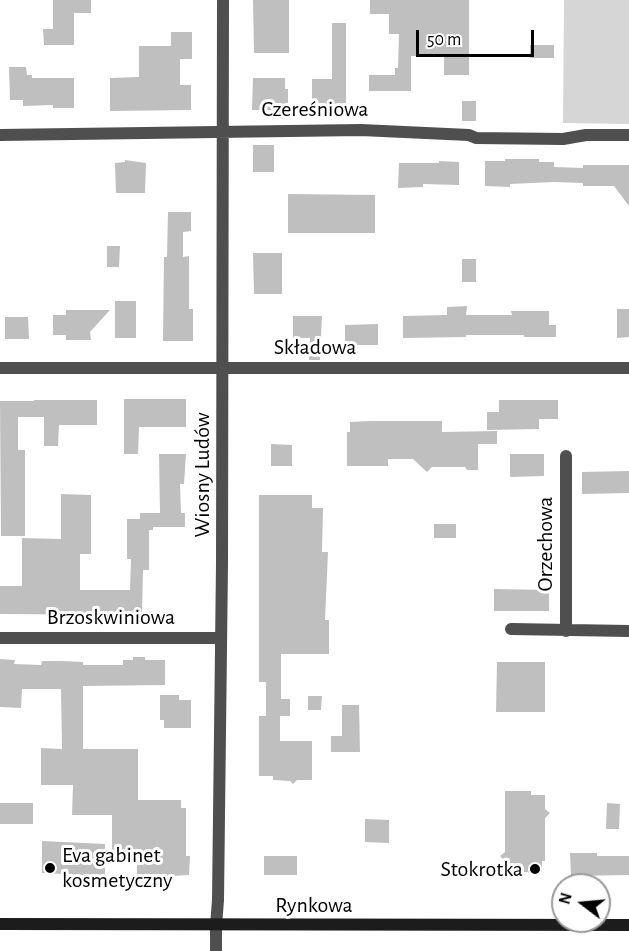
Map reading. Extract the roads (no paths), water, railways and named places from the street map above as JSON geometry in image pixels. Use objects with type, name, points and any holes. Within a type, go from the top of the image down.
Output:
[{"type":"street","name":"Wiosny Ludów","points":[[216,951],[223,368],[223,0]]},
{"type":"street","name":"Czereśniowa","points":[[0,135],[361,130],[469,135],[476,138],[563,139],[586,135],[629,135]]},
{"type":"street","name":"Składowa","points":[[0,368],[629,368]]},
{"type":"street","name":"Orzechowa","points":[[566,456],[566,631]]},
{"type":"street","points":[[511,629],[629,631]]},
{"type":"street","name":"Brzoskwiniowa","points":[[0,638],[221,638]]},
{"type":"street","name":"Rynkowa","points":[[0,924],[629,925]]},
{"type":"place","name":"Eva gabinet kosmetyczny","points":[[50,868]]},
{"type":"place","name":"Stokrotka","points":[[535,869]]}]
